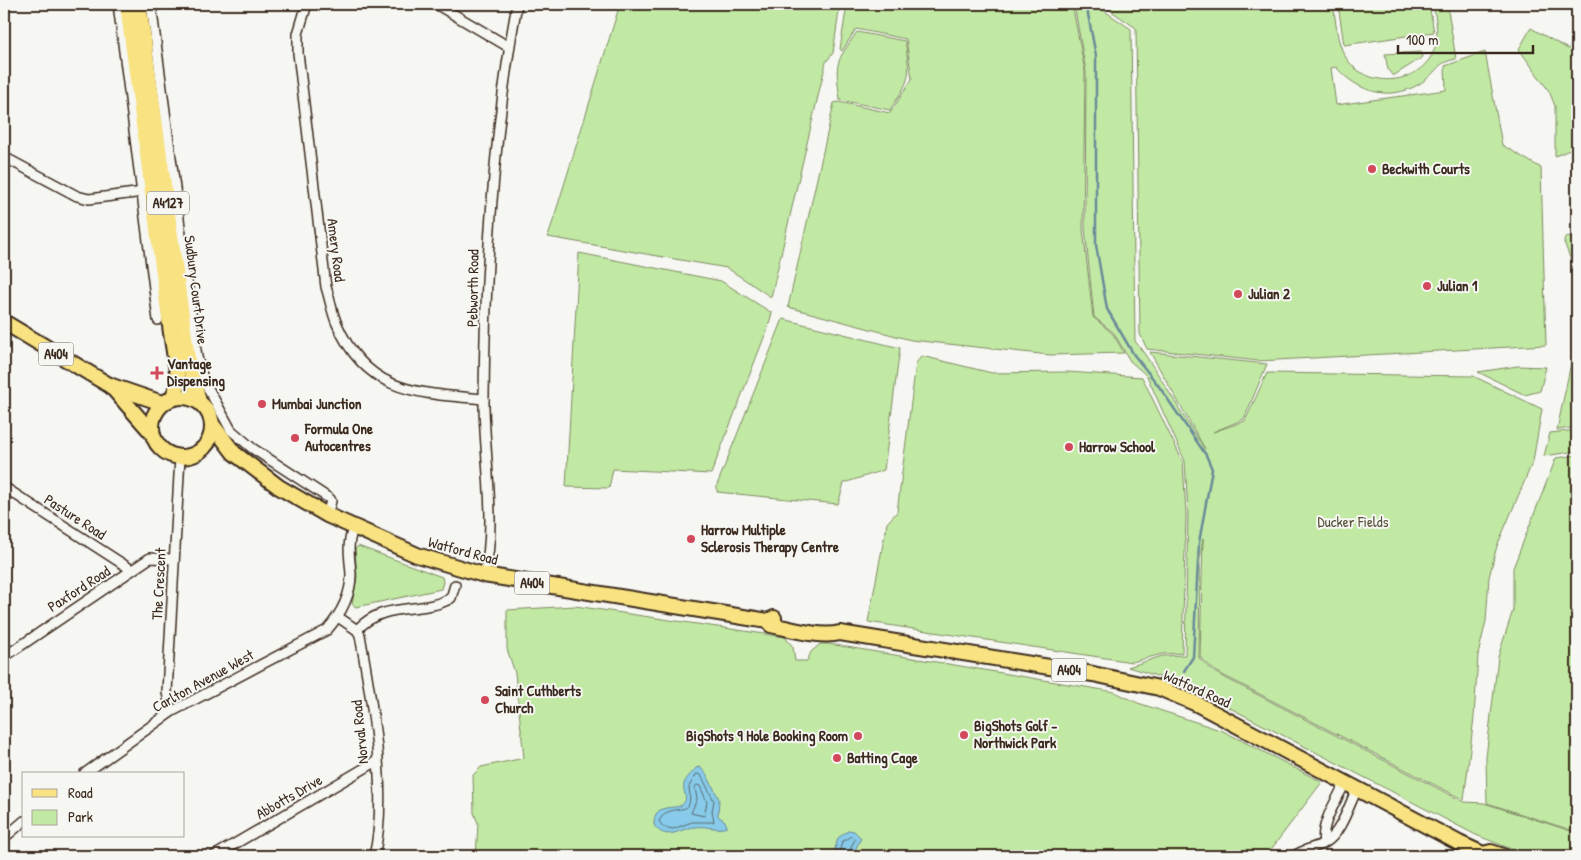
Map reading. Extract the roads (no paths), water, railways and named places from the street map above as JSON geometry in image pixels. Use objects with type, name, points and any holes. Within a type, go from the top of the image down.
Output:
[{"type":"main road","name":"Sudbury Court Drive","points":[[127,4],[171,333],[180,383],[167,400]]},
{"type":"main road","name":"Sudbury Court Drive","points":[[139,4],[194,356],[199,401]]},
{"type":"main road","name":"A404","points":[[4,322],[109,385],[167,400]]},
{"type":"main road","name":"A404","points":[[109,385],[152,433]]},
{"type":"main road","points":[[184,396],[199,401],[210,415],[212,424],[211,436],[203,449],[192,456],[180,457],[161,450],[152,433],[154,413],[167,400],[184,396]]},
{"type":"main road","name":"Watford Road","points":[[212,424],[239,457],[279,487],[327,515],[417,555],[484,574],[768,621],[771,625],[783,628],[832,636],[840,634],[1093,674],[1159,688],[1197,704],[1452,840],[1484,855],[1491,852],[1502,856]]},
{"type":"main road","name":"Watford Road","points":[[203,449],[218,449],[239,457]]},
{"type":"street","points":[[118,4],[158,320]]},
{"type":"street","name":"Sudbury Court Drive","points":[[150,4],[194,356]]},
{"type":"street","name":"Amery Road","points":[[307,4],[298,34],[298,53],[326,287],[337,324],[352,351],[383,380],[419,393],[484,399]]},
{"type":"street","points":[[436,4],[509,46]]},
{"type":"street","name":"Pebworth Road","points":[[484,574],[489,536],[484,399],[487,244],[495,150],[509,46],[517,4]]},
{"type":"street","points":[[4,158],[77,196],[89,199],[143,192]]},
{"type":"street","points":[[194,356],[203,379],[231,430],[252,448],[330,499],[327,515]]},
{"type":"street","points":[[239,457],[252,448]]},
{"type":"street","name":"The Crescent","points":[[171,712],[167,692],[180,457]]},
{"type":"street","name":"Pasture Road","points":[[4,488],[132,570]]},
{"type":"street","points":[[354,528],[350,538],[350,588],[338,617],[357,630],[372,617],[396,609],[444,602],[451,598],[455,585]]},
{"type":"street","name":"Paxford Road","points":[[4,657],[150,558],[174,558]]},
{"type":"street","name":"Carlton Avenue West","points":[[87,772],[171,712],[327,630],[338,617]]},
{"type":"street","name":"Norval Road","points":[[357,630],[360,635],[367,672],[377,760],[379,809],[374,856]]},
{"type":"street","name":"Abbotts Drive","points":[[214,856],[377,760]]},
{"type":"street","points":[[1294,856],[1324,843],[1334,835],[1351,786]]},
{"type":"street","points":[[1324,843],[1323,835],[1327,822],[1351,786]]},
{"type":"street","points":[[4,838],[22,824]]},
{"type":"water","points":[[700,767],[707,775],[719,799],[718,816],[725,821],[727,827],[695,827],[668,834],[663,833],[654,825],[657,813],[665,808],[680,806],[685,802],[685,782],[696,768]]},
{"type":"water","points":[[849,830],[854,831],[861,838],[856,848],[857,856],[833,856],[838,838]]},
{"type":"waterway","points":[[1086,4],[1096,56],[1096,245],[1107,309],[1134,355],[1158,385],[1206,455],[1212,469],[1199,543],[1193,657],[1184,671]]},
{"type":"place","name":"Beckwith Courts","points":[[1372,169]]},
{"type":"place","name":"Julian 1","points":[[1427,286]]},
{"type":"place","name":"Julian 2","points":[[1238,294]]},
{"type":"place","name":"Vantage Dispensing","points":[[157,373]]},
{"type":"place","name":"Mumbai Junction","points":[[262,404]]},
{"type":"place","name":"Formula One Autocentres","points":[[295,438]]},
{"type":"place","name":"Harrow School","points":[[1069,447]]},
{"type":"place","name":"Harrow Multiple Sclerosis Therapy Centre","points":[[691,539]]},
{"type":"place","name":"Saint Cuthberts Church","points":[[485,700]]},
{"type":"place","name":"BigShots Golf - Northwick Park","points":[[964,735]]},
{"type":"place","name":"BigShots 9 Hole Booking Room","points":[[858,736]]},
{"type":"place","name":"Batting Cage","points":[[837,758]]},
{"type":"park label","name":"Ducker Fields","points":[[1353,522]]}]
